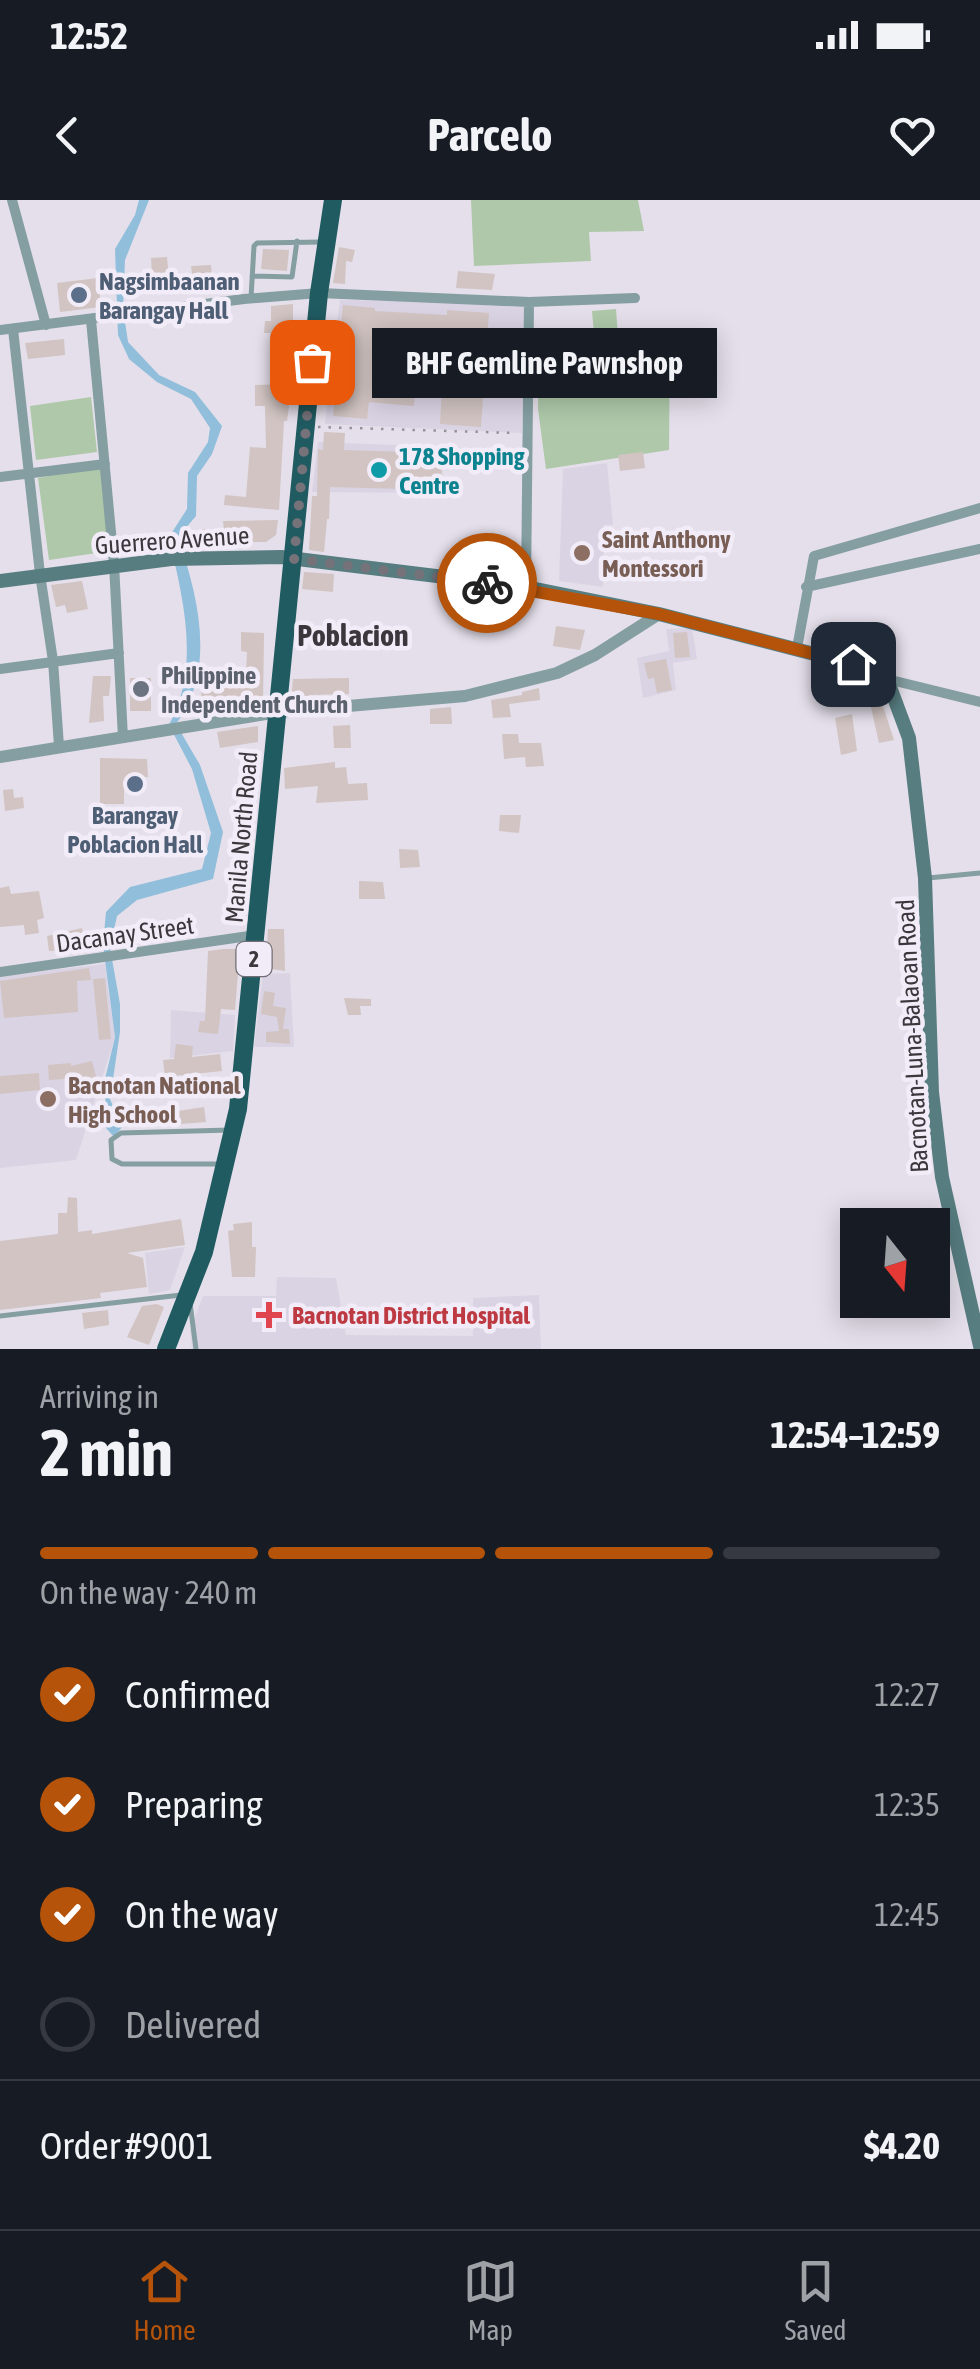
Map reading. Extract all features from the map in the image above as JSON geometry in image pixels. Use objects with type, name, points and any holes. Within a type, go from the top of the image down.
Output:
[{"type":"highway","name":"Manila North Road","points":[[166,1349],[189,1295],[226,1165],[246,1052],[319,292],[333,200]]},
{"type":"main road","name":"Guerrero Avenue","points":[[0,581],[171,559],[294,559],[526,588],[659,614],[853,664],[887,679]]},
{"type":"main road","name":"Bacnotan-Luna-Balaoan Road","points":[[887,679],[909,738],[926,878],[932,1092],[942,1177],[980,1346]]},
{"type":"street","points":[[12,200],[46,325]]},
{"type":"street","points":[[0,330],[319,292],[529,302],[635,298]]},
{"type":"street","points":[[526,588],[529,302]]},
{"type":"street","points":[[91,320],[114,564],[123,738]]},
{"type":"street","points":[[13,329],[53,661],[59,746]]},
{"type":"street","points":[[0,477],[105,464]]},
{"type":"street","points":[[796,648],[814,556],[980,508]]},
{"type":"street","points":[[806,586],[980,549]]},
{"type":"street","points":[[0,757],[278,712],[465,696],[516,685],[595,655],[659,614]]},
{"type":"street","points":[[0,669],[118,653]]},
{"type":"street","points":[[887,679],[980,702]]},
{"type":"street","name":"Dacanay Street","points":[[0,972],[256,935]]},
{"type":"lane","points":[[252,276],[292,277],[297,241]]},
{"type":"lane","points":[[250,298],[257,242],[326,242]]},
{"type":"lane","points":[[926,878],[980,873]]},
{"type":"lane","points":[[226,1165],[122,1164],[112,1159],[111,1140],[121,1133],[233,1130]]},
{"type":"lane","points":[[0,1316],[189,1295],[196,1349]]},
{"type":"path","points":[[316,427],[528,434]]},
{"type":"shaded area","points":[[340,300],[526,302],[522,433],[325,424]]},
{"type":"shaded area","name":"178 Shopping Centre","points":[[318,442],[443,447],[442,493],[312,492]]},
{"type":"shaded area","name":"Saint Anthony Montessori","points":[[607,463],[613,525],[604,525],[603,587],[559,581],[563,469]]},
{"type":"shaded area","points":[[692,628],[697,659],[673,663],[676,690],[643,698],[637,658],[669,651],[666,629]]},
{"type":"shaded area","name":"Bacnotan National High School","points":[[105,964],[115,1037],[76,1160],[0,1168],[0,976]]},
{"type":"shaded area","points":[[290,973],[294,1047],[254,1047],[263,974]]},
{"type":"shaded area","points":[[171,1010],[235,1015],[233,1051],[170,1058]]},
{"type":"shaded area","points":[[185,1247],[170,1290],[149,1294],[145,1253]]},
{"type":"shaded area","name":"Bacnotan District Hospital","points":[[277,1277],[336,1278],[346,1335],[473,1336],[473,1298],[539,1295],[541,1349],[192,1349],[190,1331],[203,1296],[276,1296]]},
{"type":"green space","points":[[471,200],[638,200],[644,231],[589,232],[591,261],[474,266]]},
{"type":"green space","points":[[616,309],[618,337],[670,334],[669,450],[546,469],[538,409],[539,355],[576,350],[575,336],[594,333],[592,311]]},
{"type":"green space","points":[[91,397],[97,452],[36,460],[30,406]]},
{"type":"green space","points":[[101,466],[110,551],[49,560],[38,478]]},
{"type":"water","points":[[139,200],[149,200],[125,260],[123,308],[128,342],[159,375],[195,392],[222,426],[212,454],[197,476],[196,516],[178,537],[197,608],[200,656],[189,703],[176,724],[200,765],[223,832],[213,879],[137,900],[117,916],[110,948],[120,1004],[120,1032],[110,1099],[122,1127],[114,1137],[106,1128],[105,1079],[115,1037],[103,945],[106,912],[130,887],[202,869],[211,833],[192,769],[169,725],[179,702],[187,656],[184,608],[169,537],[187,509],[188,473],[208,442],[210,428],[191,399],[157,382],[129,359],[118,335],[115,249],[135,215]]},
{"type":"building","points":[[339,247],[355,250],[352,262],[346,261],[345,284],[333,283]]},
{"type":"building","points":[[263,249],[289,250],[287,271],[261,269]]},
{"type":"building","points":[[167,257],[170,291],[153,292],[151,258]]},
{"type":"building","points":[[211,265],[213,289],[194,290],[191,266]]},
{"type":"building","points":[[458,271],[495,274],[492,290],[456,288]]},
{"type":"building","name":"Nagsimbaanan Barangay Hall","points":[[98,278],[101,307],[60,312],[57,283]]},
{"type":"building","points":[[293,304],[293,347],[270,347],[270,333],[264,333],[265,321],[271,321],[271,306]]},
{"type":"building","points":[[343,305],[447,315],[447,310],[489,313],[481,427],[440,424],[445,333],[420,331],[414,406],[369,402],[367,419],[333,416]]},
{"type":"building","points":[[64,339],[65,355],[28,359],[25,343]]},
{"type":"building","points":[[289,384],[279,510],[224,505],[225,495],[246,497],[250,447],[266,448],[265,406],[255,406],[255,385]]},
{"type":"building","name":"178 Shopping Centre","points":[[324,432],[345,433],[344,450],[442,453],[441,490],[330,487],[324,552],[309,550],[312,496],[317,496],[318,449],[323,450]]},
{"type":"building","points":[[643,452],[645,468],[620,471],[618,455]]},
{"type":"building","points":[[278,520],[276,535],[266,542],[201,542],[202,529],[224,529],[223,521]]},
{"type":"building","points":[[304,572],[334,574],[333,592],[302,589]]},
{"type":"building","points":[[82,581],[88,609],[67,613],[65,605],[56,607],[51,585]]},
{"type":"building","points":[[556,626],[585,630],[580,650],[553,646]]},
{"type":"building","points":[[241,632],[264,633],[263,703],[202,706],[201,688],[225,684],[226,672],[246,672],[247,652],[241,651]]},
{"type":"building","points":[[687,632],[690,657],[675,658],[673,633]]},
{"type":"building","points":[[666,659],[672,690],[657,693],[654,678],[648,679],[644,663]]},
{"type":"building","points":[[93,676],[111,676],[109,696],[103,696],[104,721],[89,723]]},
{"type":"building","name":"Philippine Independent Church","points":[[130,678],[151,678],[151,711],[130,711]]},
{"type":"building","points":[[349,678],[349,694],[310,695],[310,699],[291,701],[293,679]]},
{"type":"building","points":[[539,688],[540,700],[509,704],[511,717],[493,718],[491,700]]},
{"type":"building","points":[[881,700],[894,740],[879,743],[870,703]]},
{"type":"building","points":[[451,707],[452,724],[430,724],[430,709]]},
{"type":"building","points":[[852,714],[857,751],[841,755],[835,718]]},
{"type":"building","points":[[350,725],[351,748],[334,748],[333,726]]},
{"type":"building","points":[[258,726],[258,742],[220,748],[217,732]]},
{"type":"building","points":[[502,734],[518,734],[519,743],[541,743],[544,766],[526,767],[525,757],[504,759]]},
{"type":"building","points":[[100,758],[147,759],[148,777],[140,777],[141,787],[124,788],[124,804],[100,804]]},
{"type":"building","points":[[335,762],[335,768],[346,767],[348,784],[367,783],[368,800],[316,803],[318,786],[285,789],[284,768]]},
{"type":"building","points":[[13,789],[14,798],[23,797],[24,808],[5,811],[3,790]]},
{"type":"building","points":[[500,815],[521,815],[519,833],[499,831]]},
{"type":"building","points":[[399,849],[418,850],[420,867],[400,868]]},
{"type":"building","points":[[359,881],[383,882],[385,899],[359,899]]},
{"type":"building","points":[[9,886],[11,894],[39,891],[44,918],[37,920],[39,933],[25,935],[24,925],[0,927],[0,888]]},
{"type":"building","points":[[82,928],[85,948],[49,951],[47,936]]},
{"type":"building","points":[[268,929],[284,929],[285,971],[266,968]]},
{"type":"building","points":[[240,949],[235,1010],[221,1009],[218,1034],[198,1032],[200,1021],[205,1021],[208,951]]},
{"type":"building","points":[[89,968],[91,980],[77,981],[78,1012],[4,1018],[0,981]]},
{"type":"building","points":[[105,978],[111,1039],[99,1040],[93,979]]},
{"type":"building","points":[[264,991],[275,993],[273,1006],[286,1008],[283,1029],[289,1029],[290,1044],[266,1042],[266,1032],[279,1031],[277,1017],[261,1014]]},
{"type":"building","points":[[344,998],[371,999],[371,1006],[360,1006],[361,1015],[348,1015]]},
{"type":"building","points":[[176,1044],[193,1046],[192,1057],[220,1054],[222,1071],[165,1077],[163,1060],[174,1059]]},
{"type":"building","points":[[92,1061],[97,1080],[81,1084],[80,1078],[49,1080],[48,1065],[71,1066]]},
{"type":"building","points":[[39,1073],[40,1090],[0,1094],[0,1076]]},
{"type":"building","points":[[204,1107],[206,1122],[167,1125],[165,1113]]},
{"type":"building","points":[[68,1197],[77,1198],[78,1232],[92,1230],[92,1234],[181,1219],[185,1245],[127,1253],[143,1258],[147,1287],[100,1293],[101,1298],[0,1310],[0,1241],[58,1234],[58,1213],[67,1213]]},
{"type":"building","points":[[252,1222],[255,1277],[232,1277],[228,1231],[234,1230],[233,1224]]},
{"type":"building","points":[[142,1306],[164,1307],[149,1345],[127,1337]]},
{"type":"building","points":[[108,1310],[109,1325],[84,1329],[82,1313]]},
{"type":"way so far","points":[[312,362],[294,559],[487,583]]},
{"type":"place","name":"Nagsimbaanan Barangay Hall","points":[[79,295]]},
{"type":"place","name":"BHF Gemline Pawnshop","points":[[312,362]]},
{"type":"place","name":"178 Shopping Centre","points":[[379,470]]},
{"type":"place","name":"Saint Anthony Montessori","points":[[582,553]]},
{"type":"place","name":"Philippine Independent Church","points":[[141,689]]},
{"type":"place","name":"Barangay Poblacion Hall","points":[[135,784]]},
{"type":"place","name":"Bacnotan National High School","points":[[48,1099]]},
{"type":"place","name":"Bacnotan District Hospital","points":[[269,1315]]},
{"type":"district","name":"Poblacion","points":[[353,636]]},
{"type":"route","points":[[487,583],[659,614],[853,664]]}]
